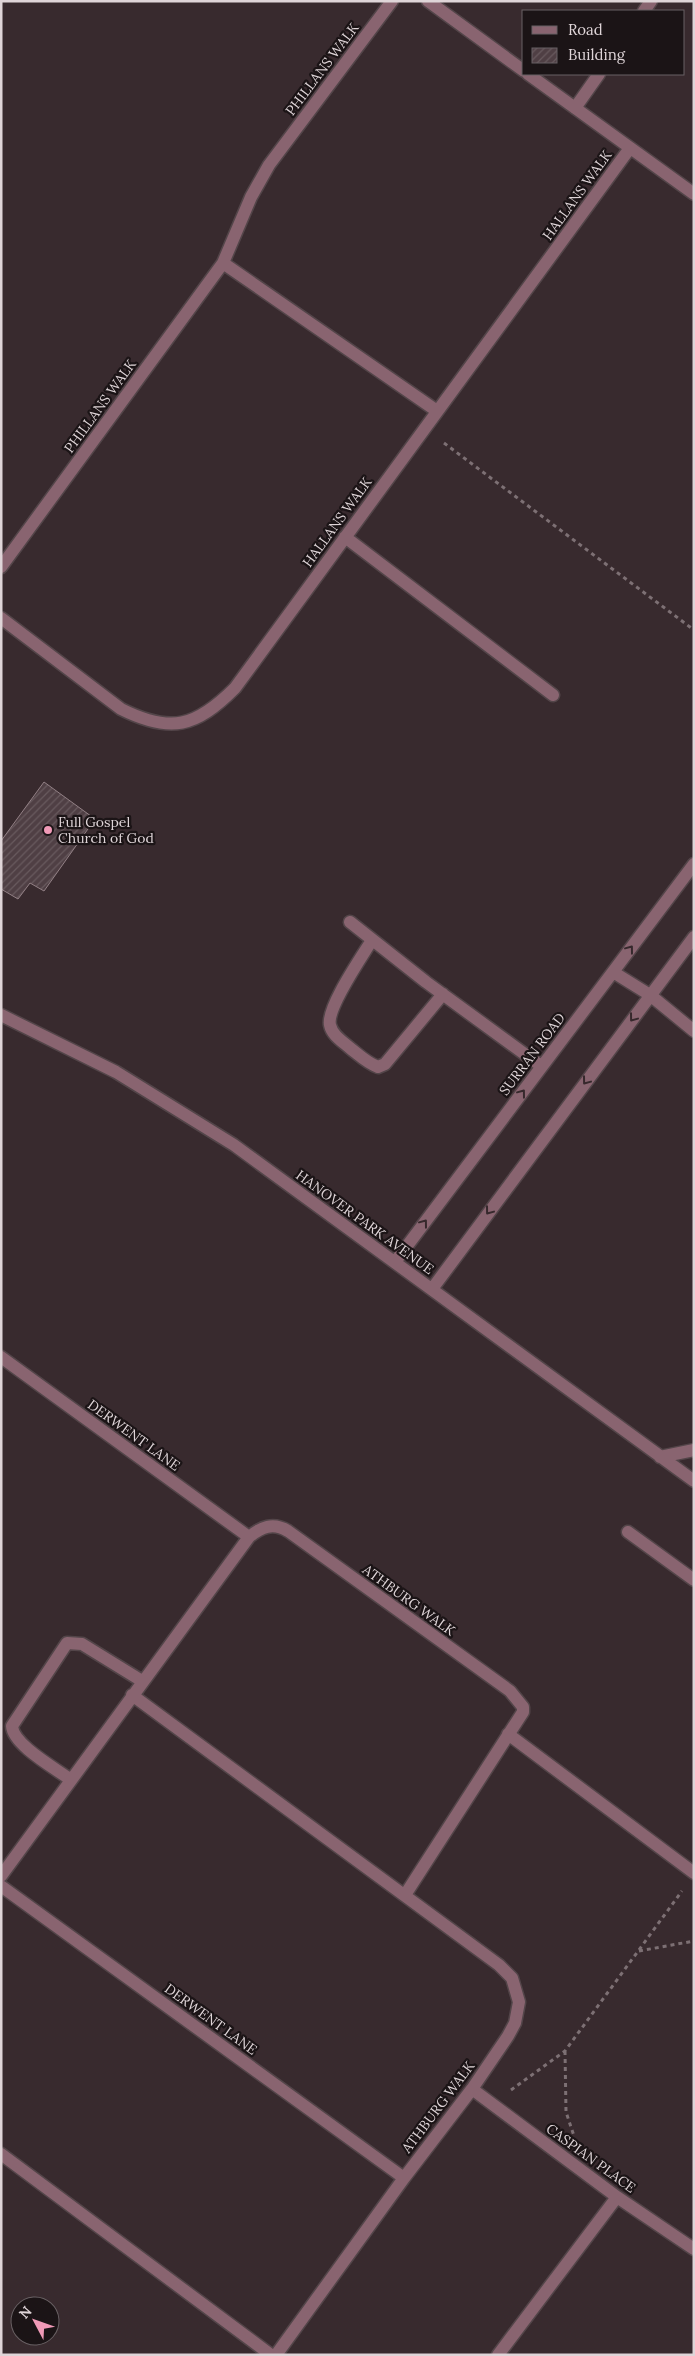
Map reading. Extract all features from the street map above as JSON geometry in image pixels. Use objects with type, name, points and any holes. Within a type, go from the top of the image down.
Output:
[{"type":"street","name":"PHILLANS WALK","points":[[1,567],[223,263],[251,197],[269,165],[392,1]]},
{"type":"street","points":[[428,1],[522,70]]},
{"type":"street","points":[[529,75],[694,194]]},
{"type":"street","points":[[575,108],[599,75]]},
{"type":"street","name":"HALLANS WALK","points":[[1,618],[121,709],[142,720],[181,724],[200,718],[217,706],[235,688],[630,148]]},
{"type":"street","points":[[223,263],[437,411]]},
{"type":"street","points":[[345,537],[553,695]]},
{"type":"street","name":"SURRAN ROAD","points":[[395,1262],[694,864]]},
{"type":"street","points":[[350,922],[443,994],[541,1066]]},
{"type":"street","points":[[432,1289],[694,937]]},
{"type":"street","points":[[372,940],[341,992],[330,1015],[330,1024],[335,1035],[369,1064],[378,1068],[385,1064],[443,994]]},
{"type":"street","points":[[612,972],[650,995],[694,1031]]},
{"type":"street","name":"HANOVER PARK AVENUE","points":[[1,1016],[93,1060],[184,1112],[234,1145],[694,1481]]},
{"type":"street","name":"DERWENT LANE","points":[[1,1357],[249,1537]]},
{"type":"street","points":[[660,1457],[694,1450]]},
{"type":"street","name":"ATHBURG WALK","points":[[1,1876],[249,1537],[261,1528],[268,1526],[282,1527],[288,1531],[510,1691],[523,1707],[523,1712],[405,1895]]},
{"type":"street","points":[[628,1532],[694,1580]]},
{"type":"street","points":[[71,1780],[18,1742],[12,1732],[12,1726],[67,1643],[82,1644],[142,1681]]},
{"type":"street","name":"ATHBURG WALK","points":[[132,1695],[499,1965],[512,1978],[517,1990],[518,2010],[515,2023],[472,2089],[404,2178],[276,2355]]},
{"type":"street","points":[[508,1734],[694,1874]]},
{"type":"street","name":"DERWENT LANE","points":[[1,1886],[404,2178]]},
{"type":"street","name":"CASPIAN PLACE","points":[[472,2089],[617,2197],[694,2249]]},
{"type":"street","points":[[1,2154],[271,2355]]},
{"type":"street","points":[[498,2355],[617,2197]]},
{"type":"path","points":[[424,428],[694,630]]},
{"type":"path","points":[[496,2107],[512,2090],[565,2051],[685,1888]]},
{"type":"path","points":[[638,1951],[694,1941]]},
{"type":"path","points":[[565,2051],[566,2112],[576,2140],[575,2166]]},
{"type":"building","name":"Full Gospel Church of God","points":[[44,782],[95,819],[44,891],[30,883],[18,899],[1,889],[1,841]]},
{"type":"place","name":"Full Gospel Church of God","points":[[48,830]]}]
